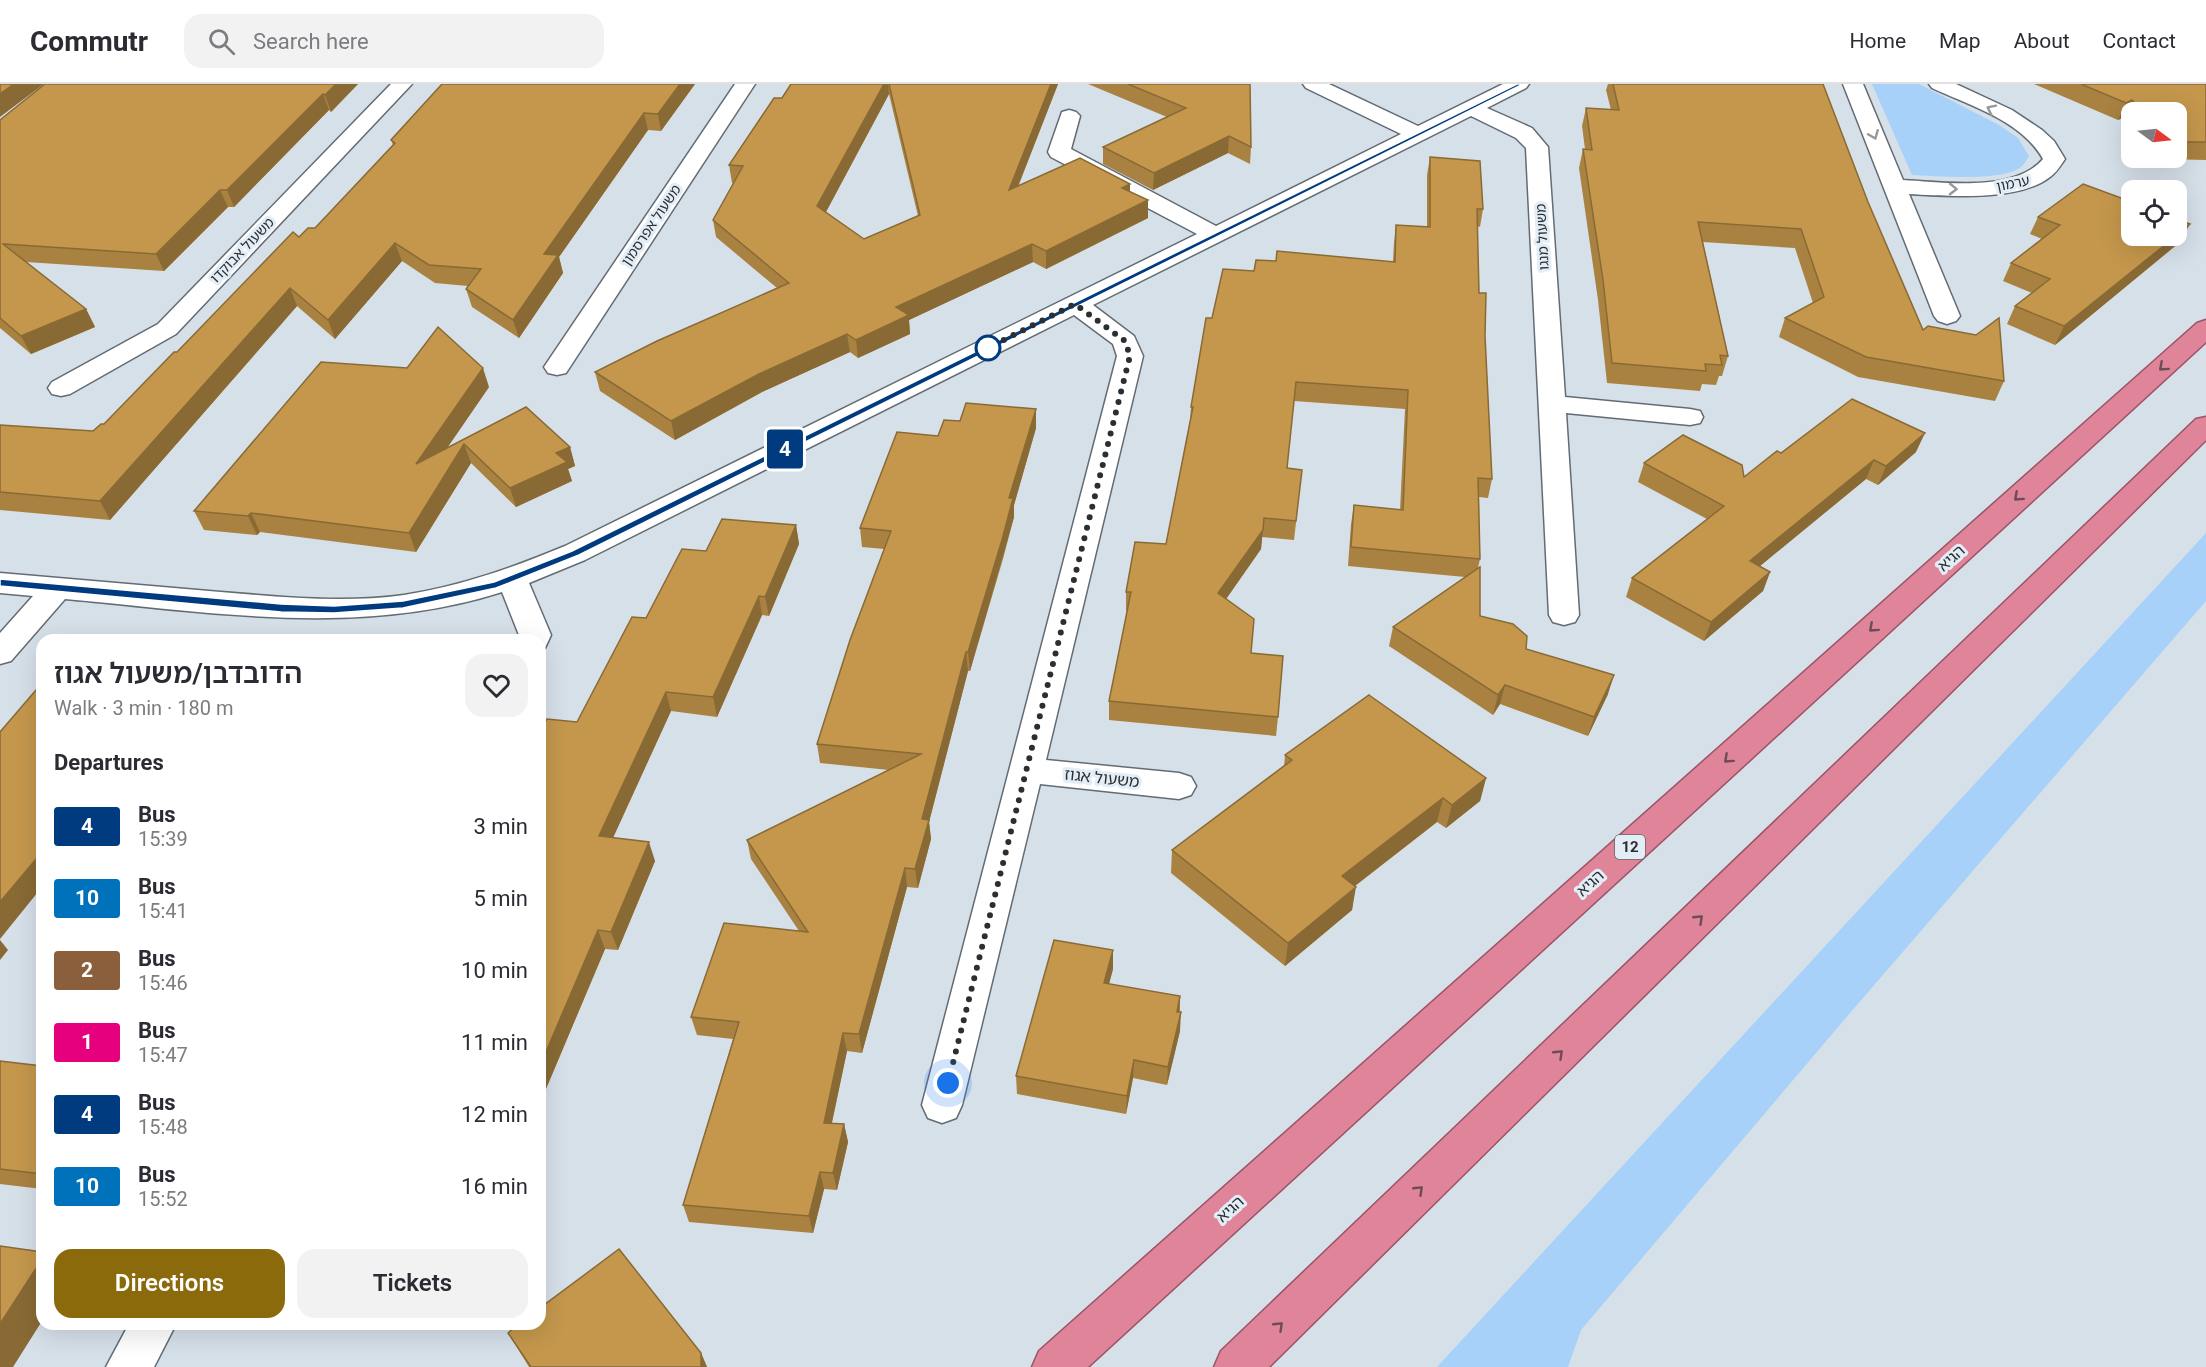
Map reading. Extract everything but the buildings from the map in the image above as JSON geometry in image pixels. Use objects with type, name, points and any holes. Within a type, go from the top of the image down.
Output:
[{"type":"highway","name":"הגיא","points":[[1055,1367],[2206,328]]},
{"type":"highway","points":[[1237,1367],[2206,425]]},
{"type":"street","name":"משעול אבוקדו","points":[[61,388],[167,329],[402,84]]},
{"type":"street","name":"משעול אפרסמון","points":[[557,367],[745,84]]},
{"type":"street","points":[[1312,84],[1418,134]]},
{"type":"street","points":[[0,583],[275,608],[334,610],[392,606],[435,599],[512,579],[575,553],[1519,84]]},
{"type":"street","points":[[1853,84],[1947,316]]},
{"type":"street","name":"ערמון","points":[[1895,186],[1963,189],[2018,183],[2037,177],[2050,169],[2054,159],[2049,147],[2034,132],[2007,116],[1940,84]]},
{"type":"street","name":"משעול מנגו","points":[[1471,108],[1524,133],[1537,147],[1564,615]]},
{"type":"street","points":[[1069,116],[1059,152],[1216,234]]},
{"type":"street","points":[[942,1105],[1130,356],[1125,341],[1075,304]]},
{"type":"street","points":[[1552,404],[1690,417]]},
{"type":"street","points":[[512,579],[535,634]]},
{"type":"street","points":[[0,652],[57,588]]},
{"type":"street","name":"משעול אגוז","points":[[1026,770],[1179,786]]},
{"type":"street","points":[[133,1367],[151,1330]]},
{"type":"shaded area","points":[[1872,84],[1919,84],[1999,125],[2018,138],[2029,156],[2021,167],[1999,175],[1968,177],[1912,175]]},
{"type":"shaded area","points":[[2206,533],[2206,601],[1844,1020],[1581,1330],[1568,1367],[1437,1367]]},
{"type":"bus line","name":"4","points":[[0,583],[281,608],[334,610],[403,605],[496,585],[575,553],[1519,84]]},
{"type":"route","points":[[948,1083],[1130,356],[1125,341],[1075,304],[988,348]]}]
